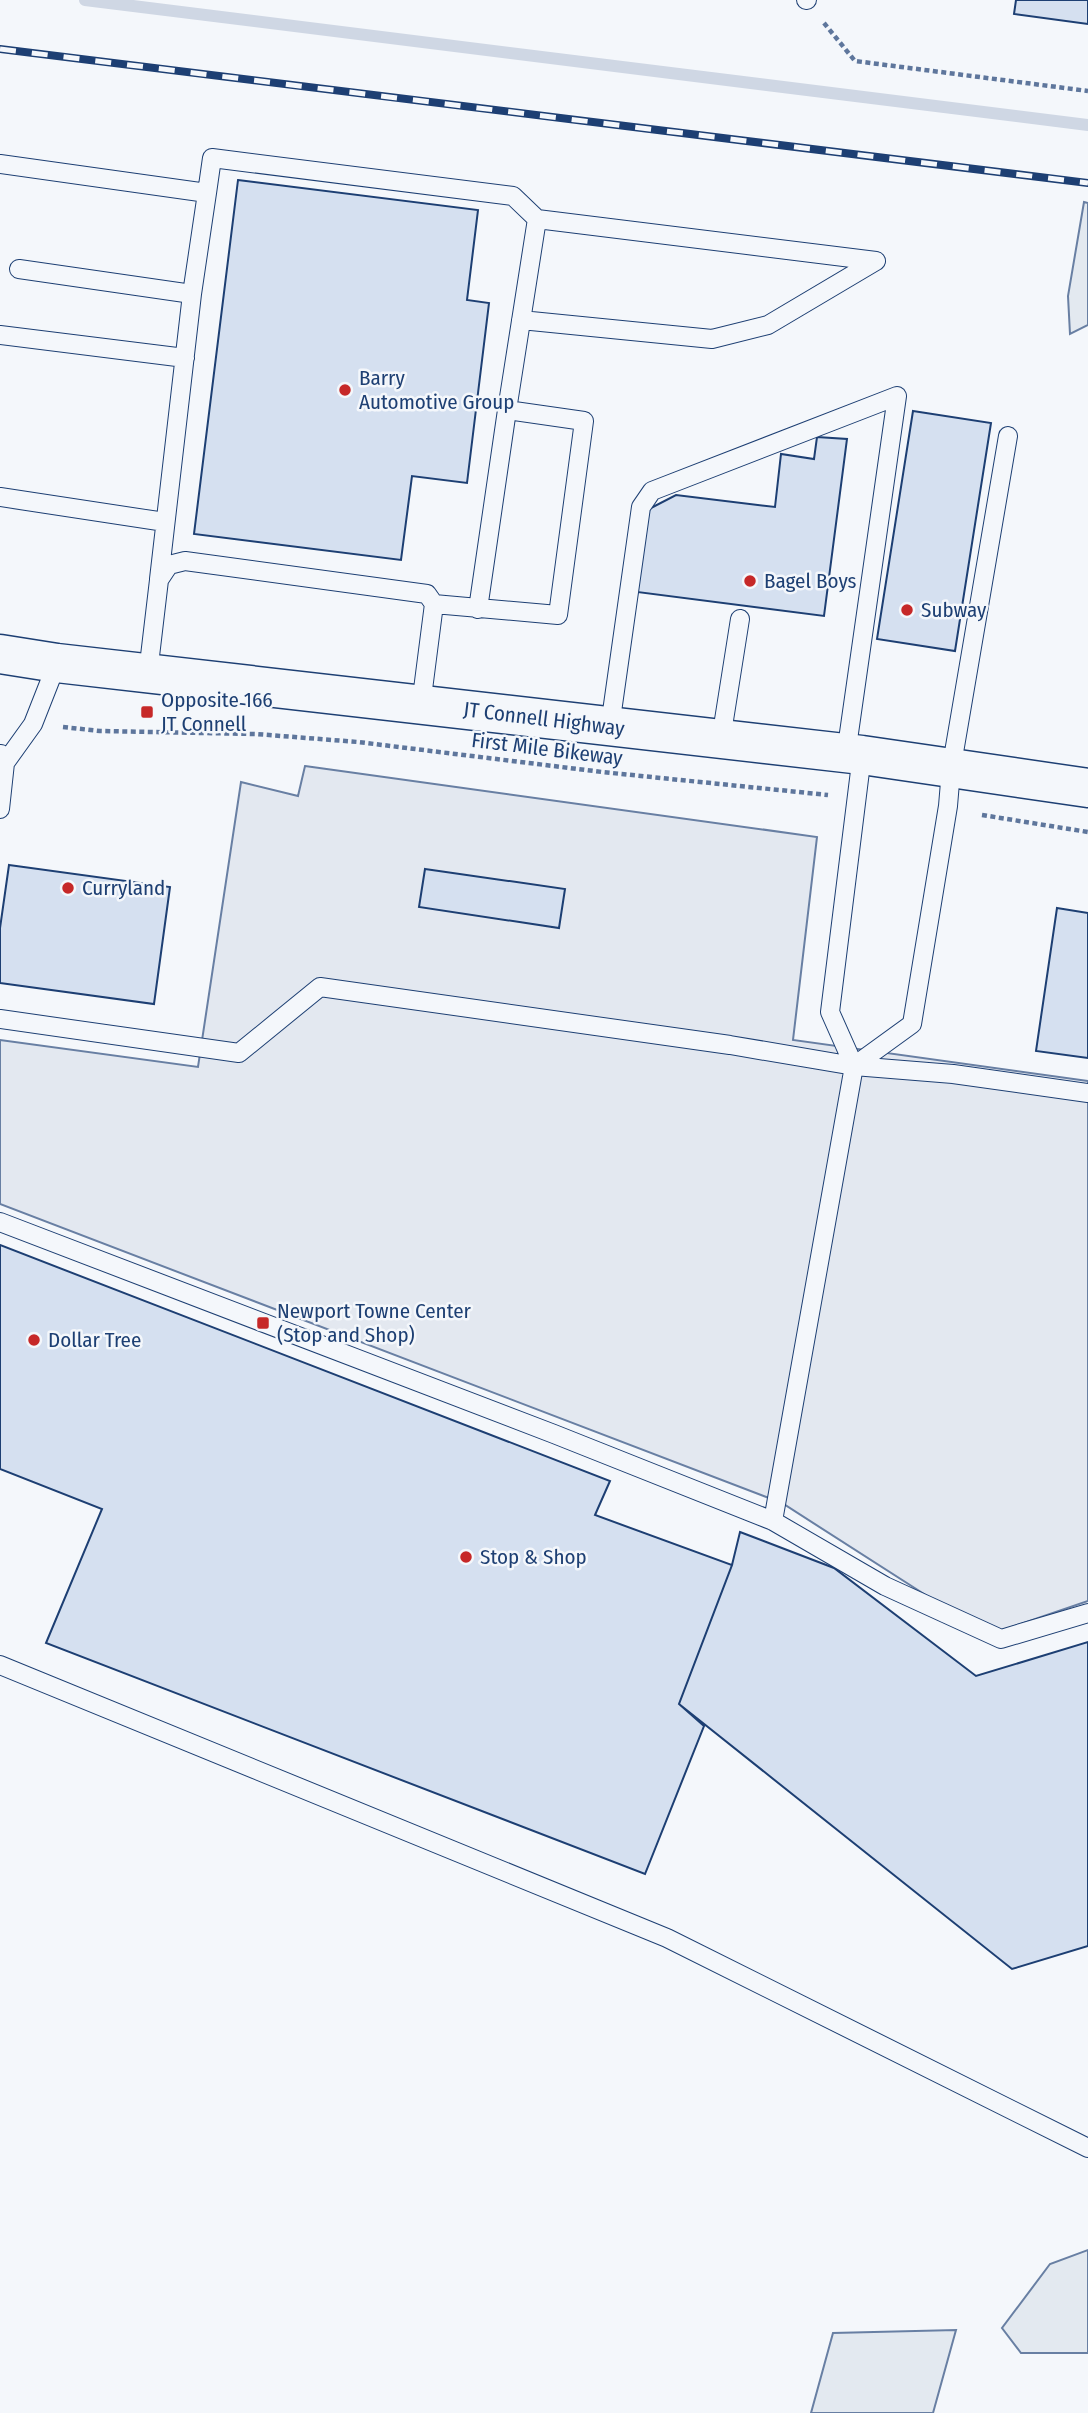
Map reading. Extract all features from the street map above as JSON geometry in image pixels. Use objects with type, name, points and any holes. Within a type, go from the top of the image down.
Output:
[{"type":"highway","name":"JT Connell Highway","points":[[0,654],[57,663],[854,755],[950,788],[1088,788]]},
{"type":"lane","points":[[148,673],[192,294],[212,158],[513,196],[537,219],[876,261],[768,325],[712,340],[521,320]]},
{"type":"lane","points":[[0,164],[207,193]]},
{"type":"lane","points":[[478,609],[537,219]]},
{"type":"lane","points":[[19,269],[192,294]]},
{"type":"lane","points":[[0,335],[185,358]]},
{"type":"lane","points":[[610,726],[641,507],[652,491],[897,396],[854,755],[858,798],[830,1012],[853,1066],[772,1521]]},
{"type":"lane","points":[[434,604],[558,615],[584,421],[506,410]]},
{"type":"lane","points":[[853,1066],[912,1024],[1008,436]]},
{"type":"lane","points":[[0,497],[165,522]]},
{"type":"lane","points":[[159,580],[169,565],[185,561],[427,594],[434,604],[421,705]]},
{"type":"lane","points":[[721,739],[740,618]]},
{"type":"lane","points":[[0,809],[2,757],[33,724],[57,663]]},
{"type":"lane","points":[[0,1019],[239,1053],[320,987],[488,1009],[853,1066],[953,1074],[1088,1093]]},
{"type":"lane","points":[[0,1222],[554,1434],[772,1521],[885,1586],[1001,1639],[1088,1613]]},
{"type":"lane","points":[[0,1665],[667,1938],[1088,2148]]},
{"type":"path","points":[[806,0],[855,61],[1088,91]]},
{"type":"path","name":"First Mile Bikeway","points":[[33,724],[100,731],[256,734],[358,742],[602,772],[858,798]]},
{"type":"path","points":[[950,788],[995,819],[1088,832]]},
{"type":"shaded area","points":[[1084,202],[1088,203],[1088,325],[1070,334],[1068,296]]},
{"type":"shaded area","points":[[305,766],[817,837],[793,1040],[1088,1081],[1088,1601],[988,1635],[782,1503],[0,1204],[0,1040],[198,1067],[241,782],[298,796]]},
{"type":"shaded area","points":[[1088,2250],[1088,2353],[1021,2353],[1002,2328],[1050,2264]]},
{"type":"shaded area","points":[[956,2330],[933,2413],[811,2413],[833,2333]]},
{"type":"building","points":[[1016,0],[1088,0],[1088,24],[1014,14]]},
{"type":"building","name":"Barry Automotive Group","points":[[238,180],[478,210],[467,300],[489,303],[467,483],[412,476],[401,560],[194,534]]},
{"type":"building","points":[[913,411],[991,423],[955,651],[877,639]]},
{"type":"building","points":[[817,437],[847,439],[824,616],[637,592],[649,509],[676,495],[775,507],[781,454],[814,459]]},
{"type":"building","points":[[9,865],[170,887],[154,1004],[0,983],[0,928]]},
{"type":"building","points":[[425,869],[565,889],[559,928],[419,907]]},
{"type":"building","points":[[1057,908],[1088,913],[1088,1058],[1036,1051]]},
{"type":"building","points":[[0,1245],[610,1481],[595,1515],[732,1565],[679,1704],[704,1726],[645,1874],[46,1643],[102,1509],[0,1469]]},
{"type":"building","points":[[740,1532],[834,1568],[976,1676],[1088,1642],[1088,1946],[1012,1969],[679,1704],[732,1565]]},
{"type":"waterway","points":[[85,0],[1088,125]]},
{"type":"railway","points":[[0,49],[1088,183]]},
{"type":"place","name":"Barry Automotive Group","points":[[345,390]]},
{"type":"place","name":"Bagel Boys","points":[[750,581]]},
{"type":"place","name":"Subway","points":[[907,610]]},
{"type":"place","name":"Opposite 166 JT Connell","points":[[147,712]]},
{"type":"place","name":"Curryland","points":[[68,888]]},
{"type":"place","name":"Newport Towne Center (Stop and Shop)","points":[[263,1323]]},
{"type":"place","name":"Dollar Tree","points":[[34,1340]]},
{"type":"place","name":"Stop & Shop","points":[[466,1557]]}]
